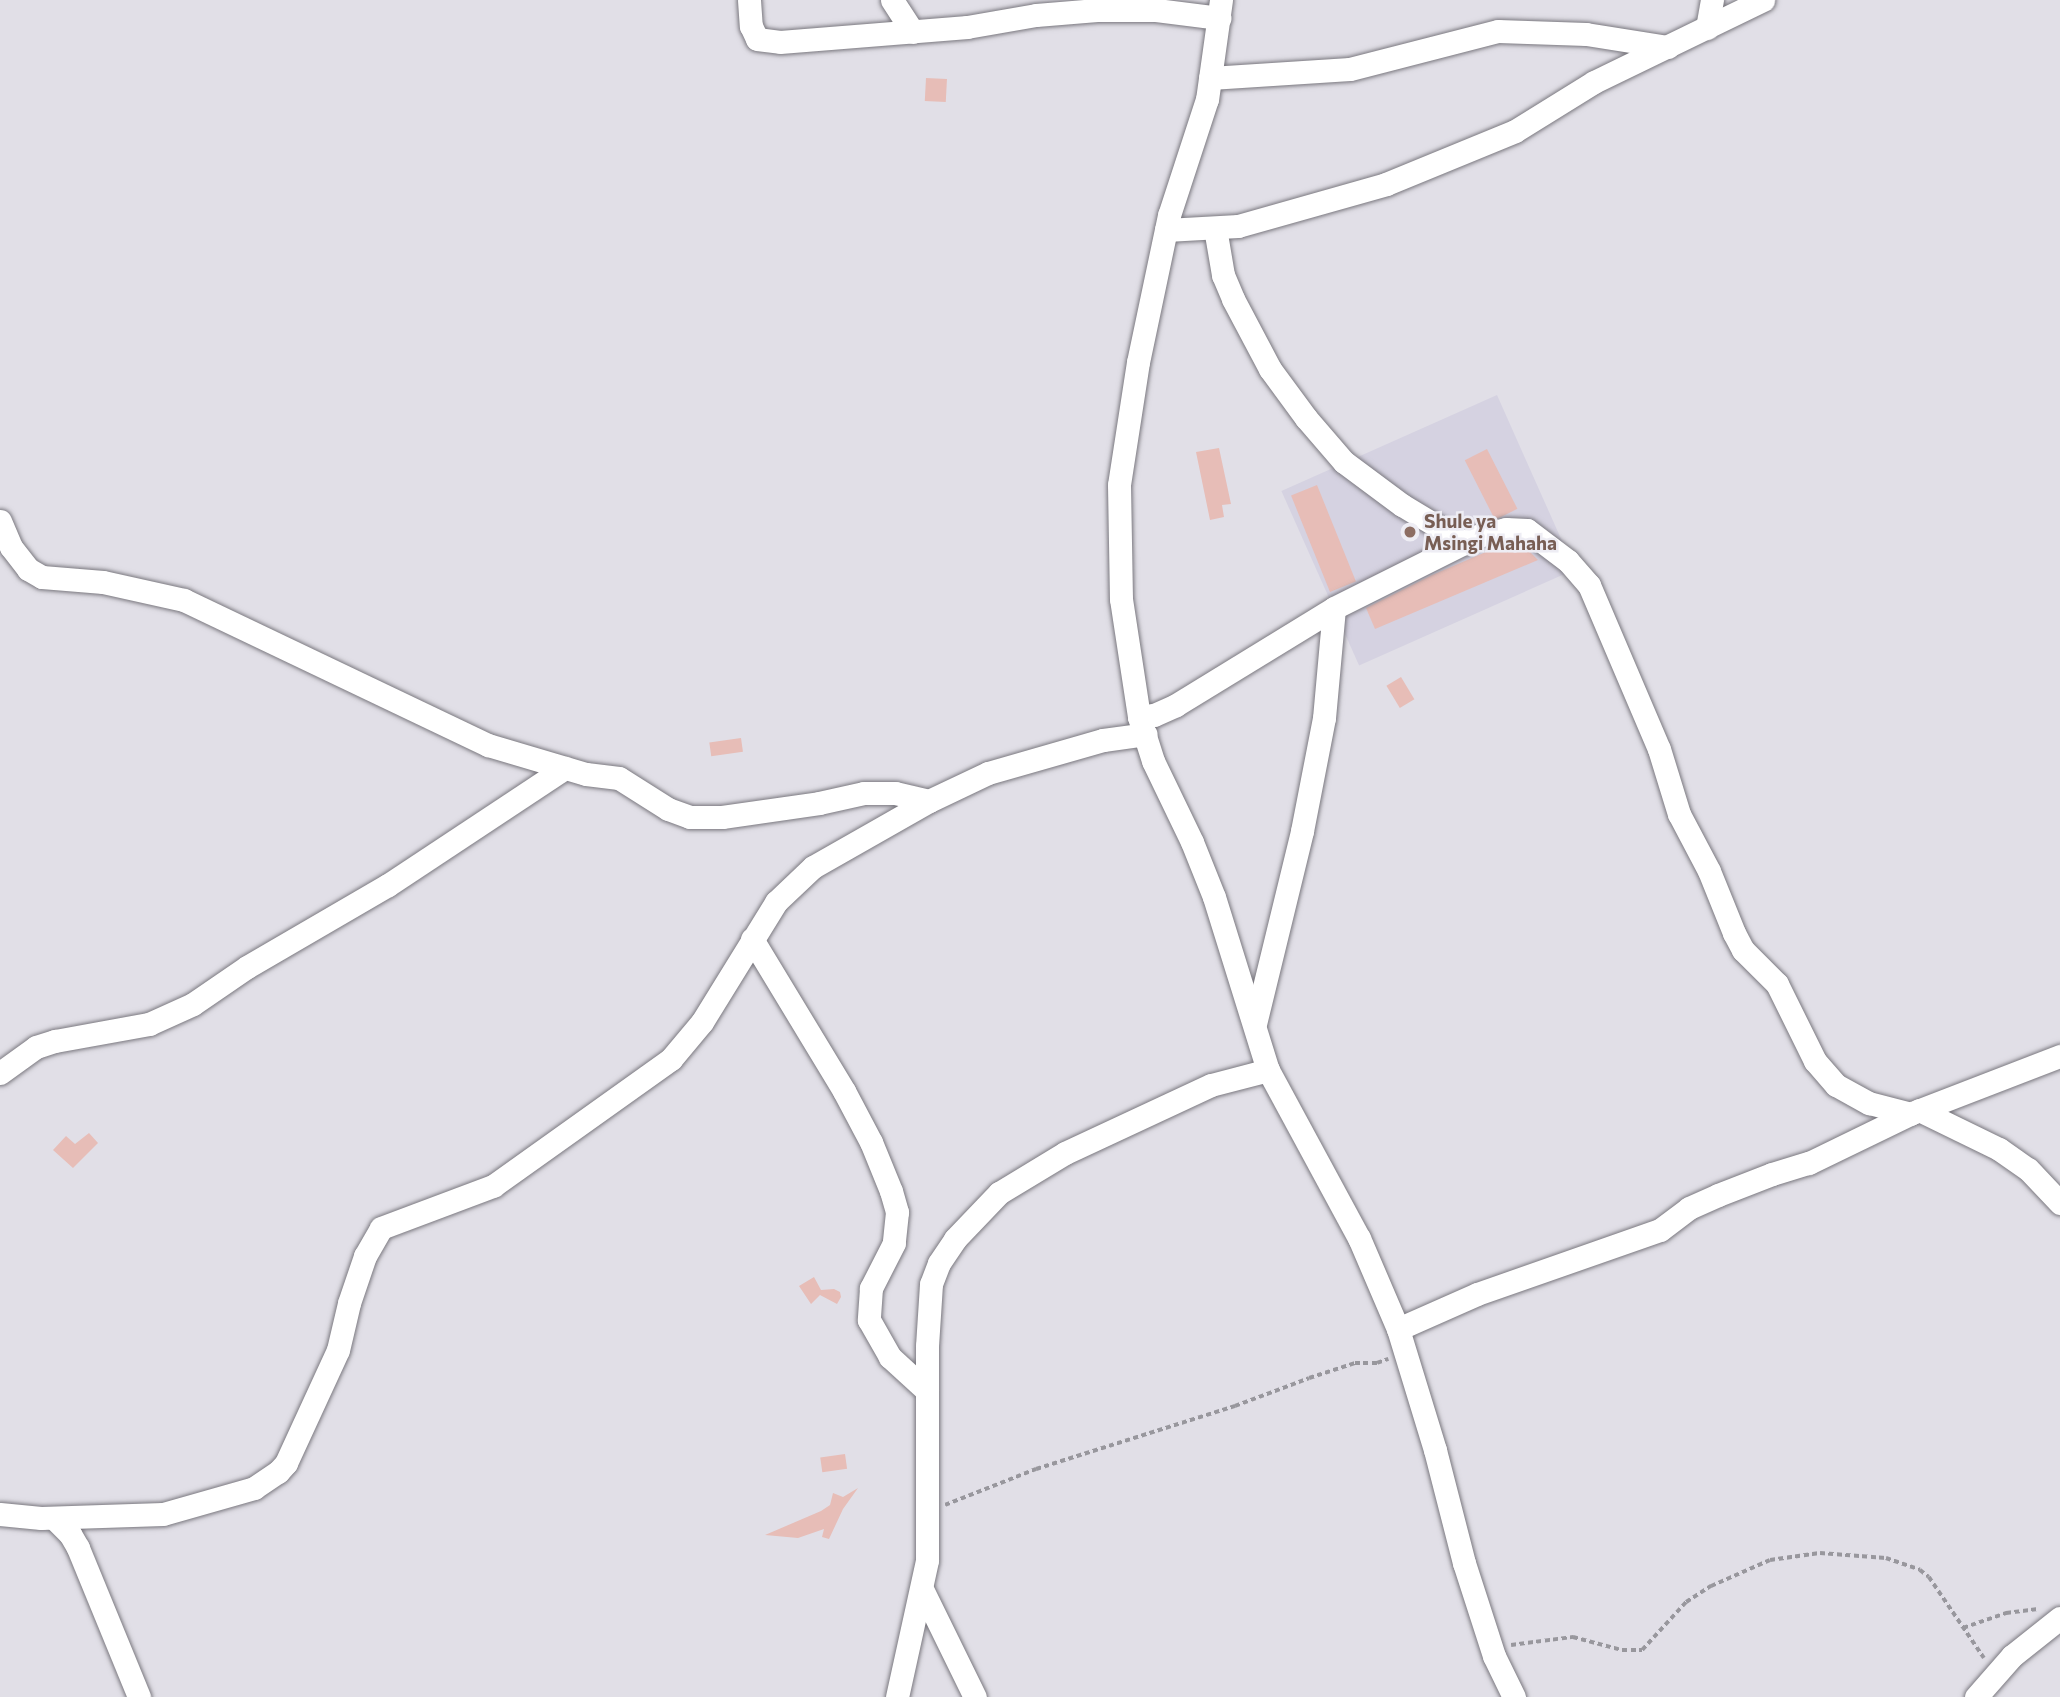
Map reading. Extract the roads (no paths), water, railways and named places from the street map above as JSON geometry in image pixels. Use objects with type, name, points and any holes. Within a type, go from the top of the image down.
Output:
[{"type":"street","points":[[749,0],[753,33],[764,42],[913,32],[1097,10],[1220,9],[1207,99],[1166,230],[1138,362],[1119,485],[1121,599],[1143,726],[1153,761],[1192,842],[1213,897],[1268,1070],[1359,1238],[1401,1338],[1464,1563],[1492,1649],[1514,1697]]},
{"type":"street","points":[[892,0],[913,32]]},
{"type":"street","points":[[1707,28],[1712,0]]},
{"type":"street","points":[[1166,230],[1238,226],[1386,184],[1516,131],[1594,82],[1763,0]]},
{"type":"street","points":[[1210,78],[1350,69],[1498,32],[1586,34],[1668,47]]},
{"type":"street","points":[[1214,228],[1223,275],[1233,299],[1270,369],[1306,418],[1344,462],[1402,505],[1465,543]]},
{"type":"street","points":[[0,521],[11,547],[28,569],[42,577],[103,582],[184,600],[488,745],[565,768],[619,778],[668,809],[690,817],[722,817],[819,803],[864,793],[895,793],[929,801]]},
{"type":"street","points":[[0,1514],[54,1518],[163,1514],[254,1488],[278,1472],[286,1463],[338,1350],[349,1303],[365,1256],[381,1228],[494,1186],[671,1059],[702,1023],[775,902],[813,867],[929,801],[1000,769],[1143,726],[1154,715],[1176,705],[1334,608],[1465,543],[1506,529],[1527,530],[1568,561],[1589,586],[1659,749],[1679,814],[1743,950],[1777,984],[1815,1061],[1836,1084],[1869,1102],[1915,1112],[1999,1149],[2028,1169],[2060,1203]]},
{"type":"street","points":[[1255,1024],[1302,831],[1324,718],[1334,608]]},
{"type":"street","points":[[0,1073],[36,1048],[55,1041],[149,1024],[193,1004],[247,967],[388,885],[565,768]]},
{"type":"street","points":[[752,939],[844,1091],[871,1142],[891,1191],[897,1212],[894,1244],[871,1288],[869,1320],[890,1357],[926,1391]]},
{"type":"street","points":[[1401,1338],[1489,1290],[1660,1230],[1689,1208],[1772,1174],[1809,1163],[1915,1112],[2060,1056]]},
{"type":"street","points":[[897,1697],[927,1560],[926,1391],[931,1284],[939,1263],[955,1240],[999,1193],[1104,1133],[1211,1085],[1268,1070]]},
{"type":"street","points":[[54,1518],[70,1534],[78,1548],[139,1697]]},
{"type":"street","points":[[922,1589],[975,1697]]},
{"type":"street","points":[[1976,1697],[2050,1613]]},
{"type":"place","name":"Shule ya Msingi Mahaha","points":[[1410,532]]}]
